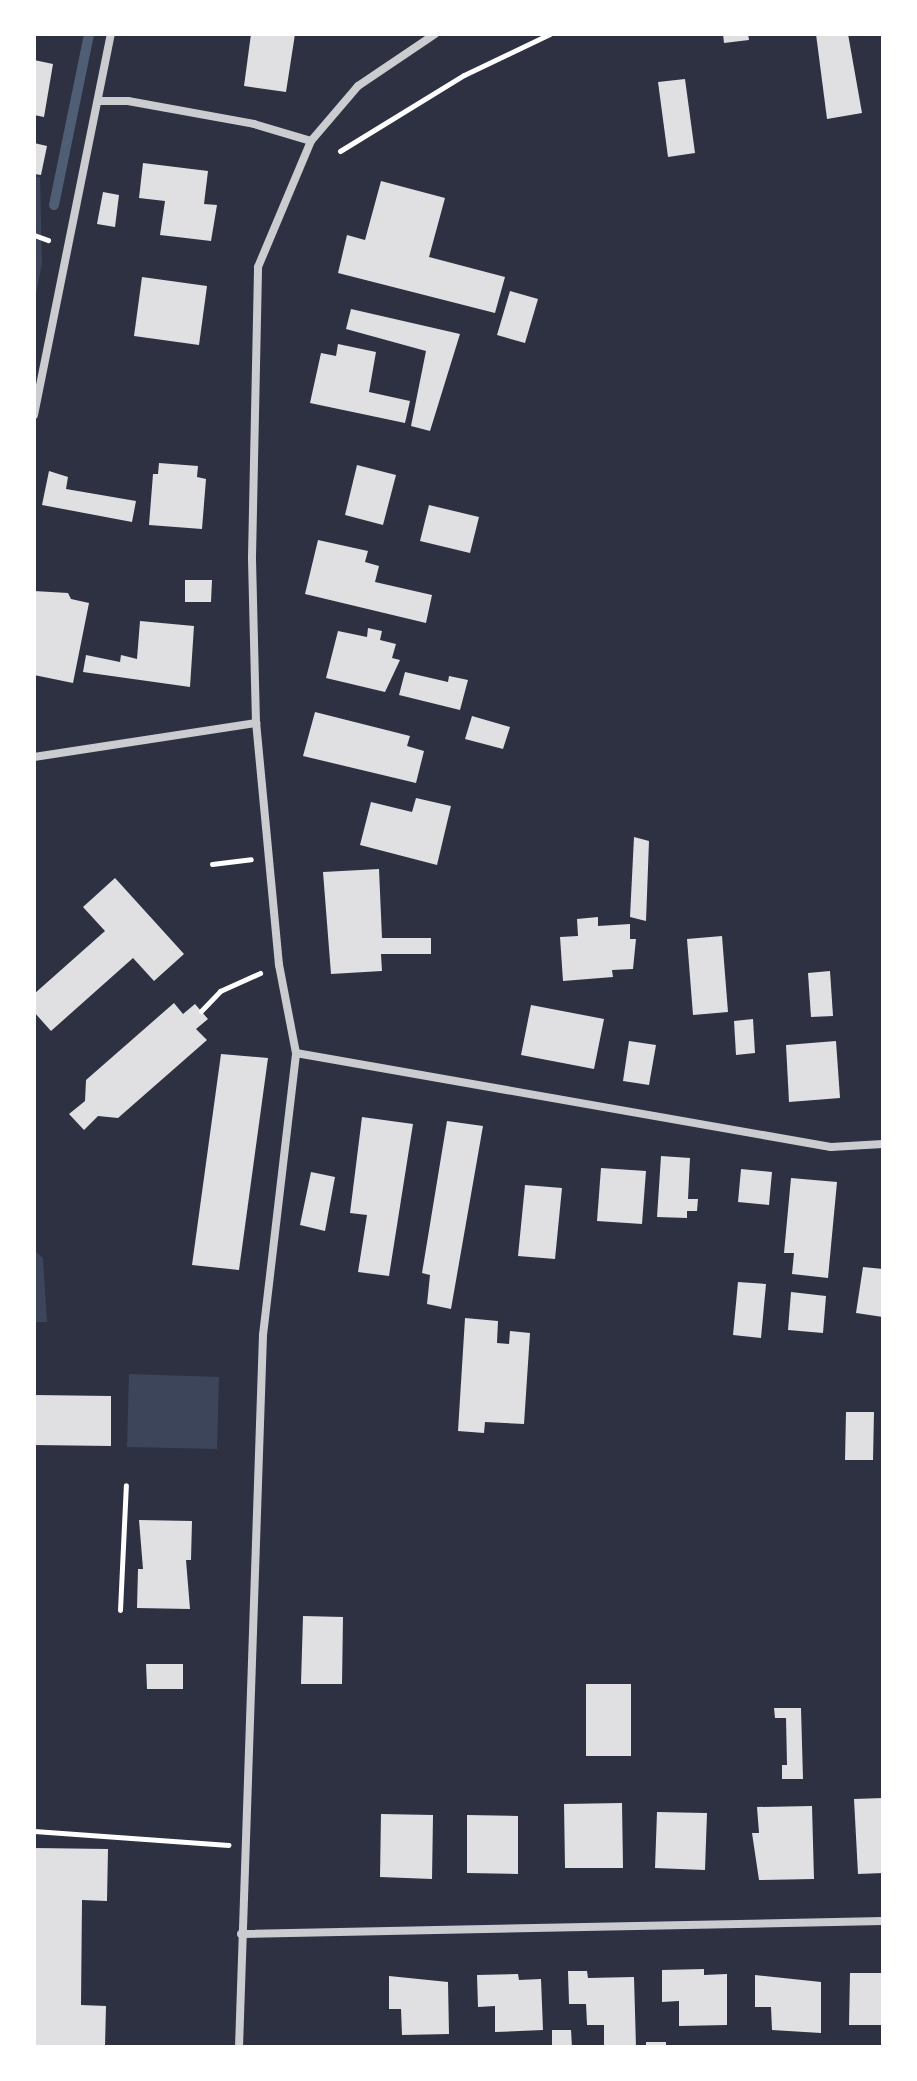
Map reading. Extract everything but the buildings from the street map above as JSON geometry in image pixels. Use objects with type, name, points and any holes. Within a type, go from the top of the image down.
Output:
[{"type":"street","points":[[34,415],[111,34]]},
{"type":"street","points":[[239,2047],[263,1335],[296,1053],[279,965],[256,723],[252,557],[258,267],[311,141],[358,86],[435,34]]},
{"type":"street","points":[[98,101],[128,101],[254,124],[311,141]]},
{"type":"street","points":[[34,757],[256,723]]},
{"type":"street","points":[[296,1053],[831,1147],[883,1144]]},
{"type":"street","points":[[241,1934],[883,1921]]},
{"type":"path","points":[[340,151],[464,75],[550,34]]},
{"type":"path","points":[[212,864],[269,857]]},
{"type":"path","points":[[201,1011],[220,991],[279,965]]},
{"type":"path","points":[[120,1610],[126,1485]]},
{"type":"path","points":[[34,1831],[244,1846]]},
{"type":"shaded area","points":[[34,176],[40,177],[42,263],[34,305]]},
{"type":"shaded area","points":[[34,1250],[43,1258],[47,1322],[34,1322]]},
{"type":"shaded area","points":[[129,1374],[219,1377],[217,1449],[127,1447]]},
{"type":"waterway","points":[[54,205],[89,34]]}]
